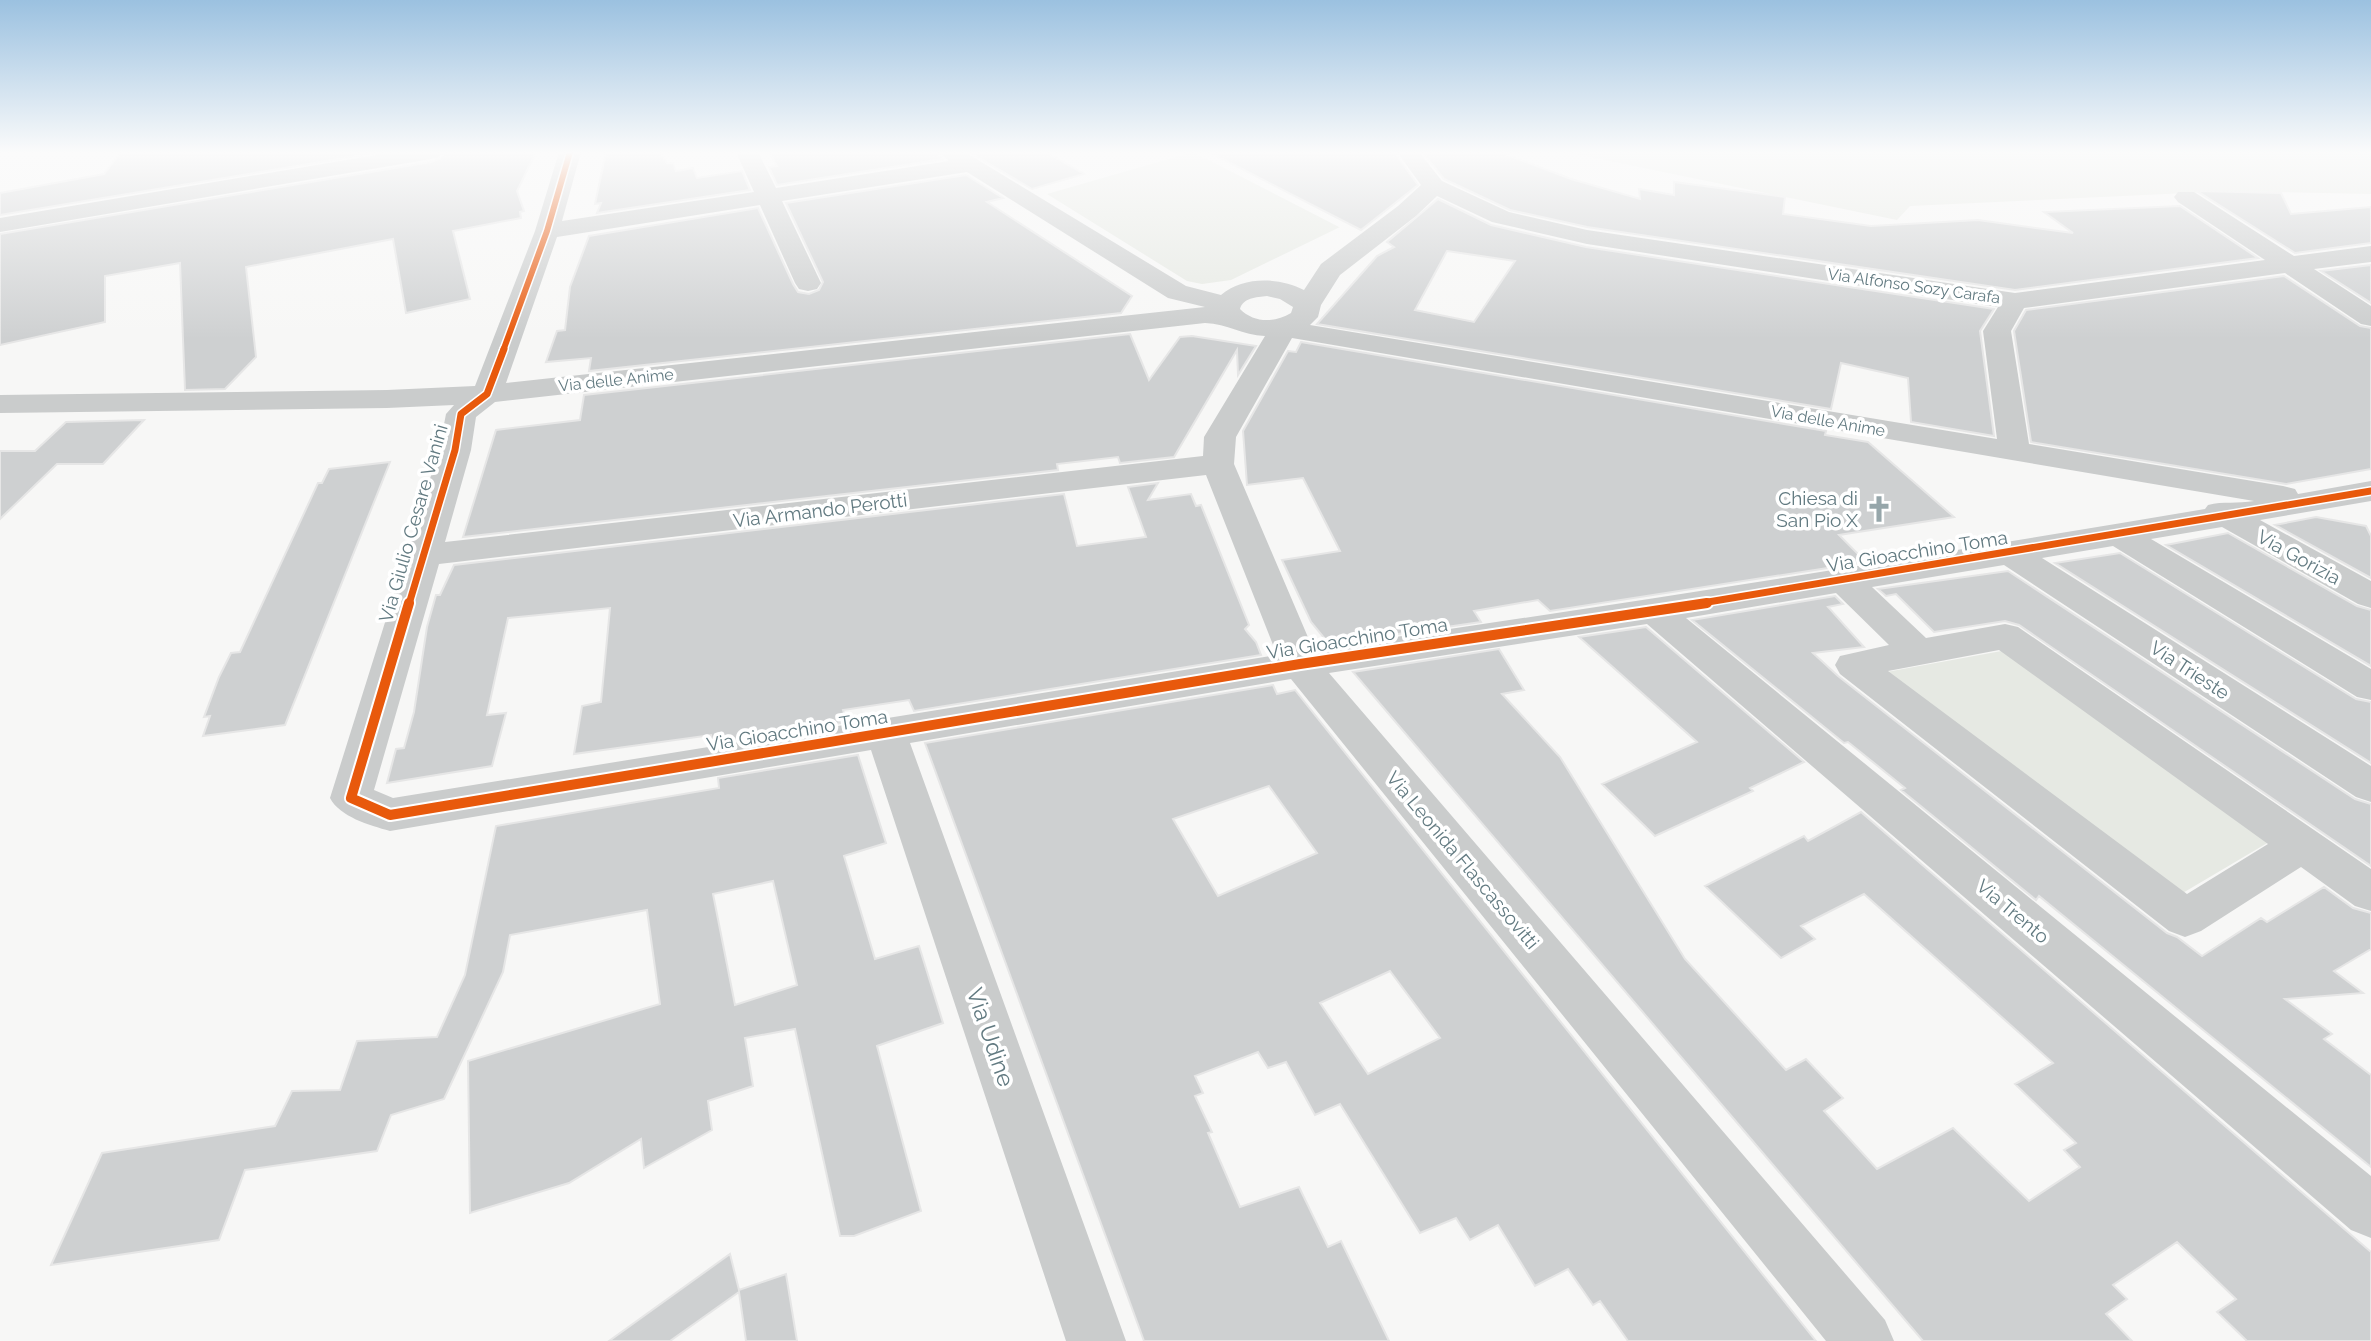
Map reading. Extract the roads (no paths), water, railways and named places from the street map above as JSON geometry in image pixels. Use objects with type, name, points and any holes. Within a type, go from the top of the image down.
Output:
[{"type":"street","points":[[0,225],[61,215]]},
{"type":"street","points":[[387,399],[438,423],[455,450],[494,411],[487,394],[552,215]]},
{"type":"street","points":[[547,231],[651,215]]},
{"type":"street","points":[[777,215],[808,283]]},
{"type":"street","points":[[1052,215],[1177,292],[1228,310],[1238,293],[1285,312]]},
{"type":"street","points":[[1218,464],[1220,437],[1280,335],[1285,312],[1330,270],[1402,215]]},
{"type":"street","name":"Via Alfonso Sozy Carafa","points":[[1463,215],[1501,217],[1587,237],[2015,301],[2371,254]]},
{"type":"street","name":"Via Alfonso Sozy Carafa","points":[[1496,215],[1501,217]]},
{"type":"street","points":[[2213,215],[2371,318]]},
{"type":"street","points":[[1285,312],[1330,270]]},
{"type":"street","points":[[1158,320],[1175,301],[1177,292]]},
{"type":"street","points":[[2015,301],[1997,331],[2015,453]]},
{"type":"street","name":"Via delle Anime","points":[[0,404],[387,399],[487,394],[1205,315],[1228,310],[1248,326],[1285,312],[1296,331],[2371,512]]},
{"type":"street","name":"Via Giulio Cesare Vanini","points":[[351,797],[455,450]]},
{"type":"street","name":"Via Armando Perotti","points":[[423,555],[1218,464]]},
{"type":"street","name":"Via Leonida Flascassovitti","points":[[1218,464],[1300,664],[1864,1341]]},
{"type":"street","name":"Via Gorizia","points":[[2155,475],[2371,596]]},
{"type":"street","name":"Via Gioacchino Toma","points":[[351,797],[390,815],[1300,664],[1655,611],[2010,553],[2371,491]]},
{"type":"street","points":[[2120,534],[2371,687]]},
{"type":"street","name":"Via Trieste","points":[[2010,553],[2371,786]]},
{"type":"street","points":[[1844,580],[1919,653]]},
{"type":"street","name":"Via Trento","points":[[1655,611],[2371,1211]]},
{"type":"street","points":[[2301,845],[2185,918],[1854,665],[2005,636],[2371,893]]},
{"type":"street","name":"Via Udine","points":[[886,733],[1096,1341]]},
{"type":"place","name":"Chiesa di San Pio X","points":[[1879,509]]}]
